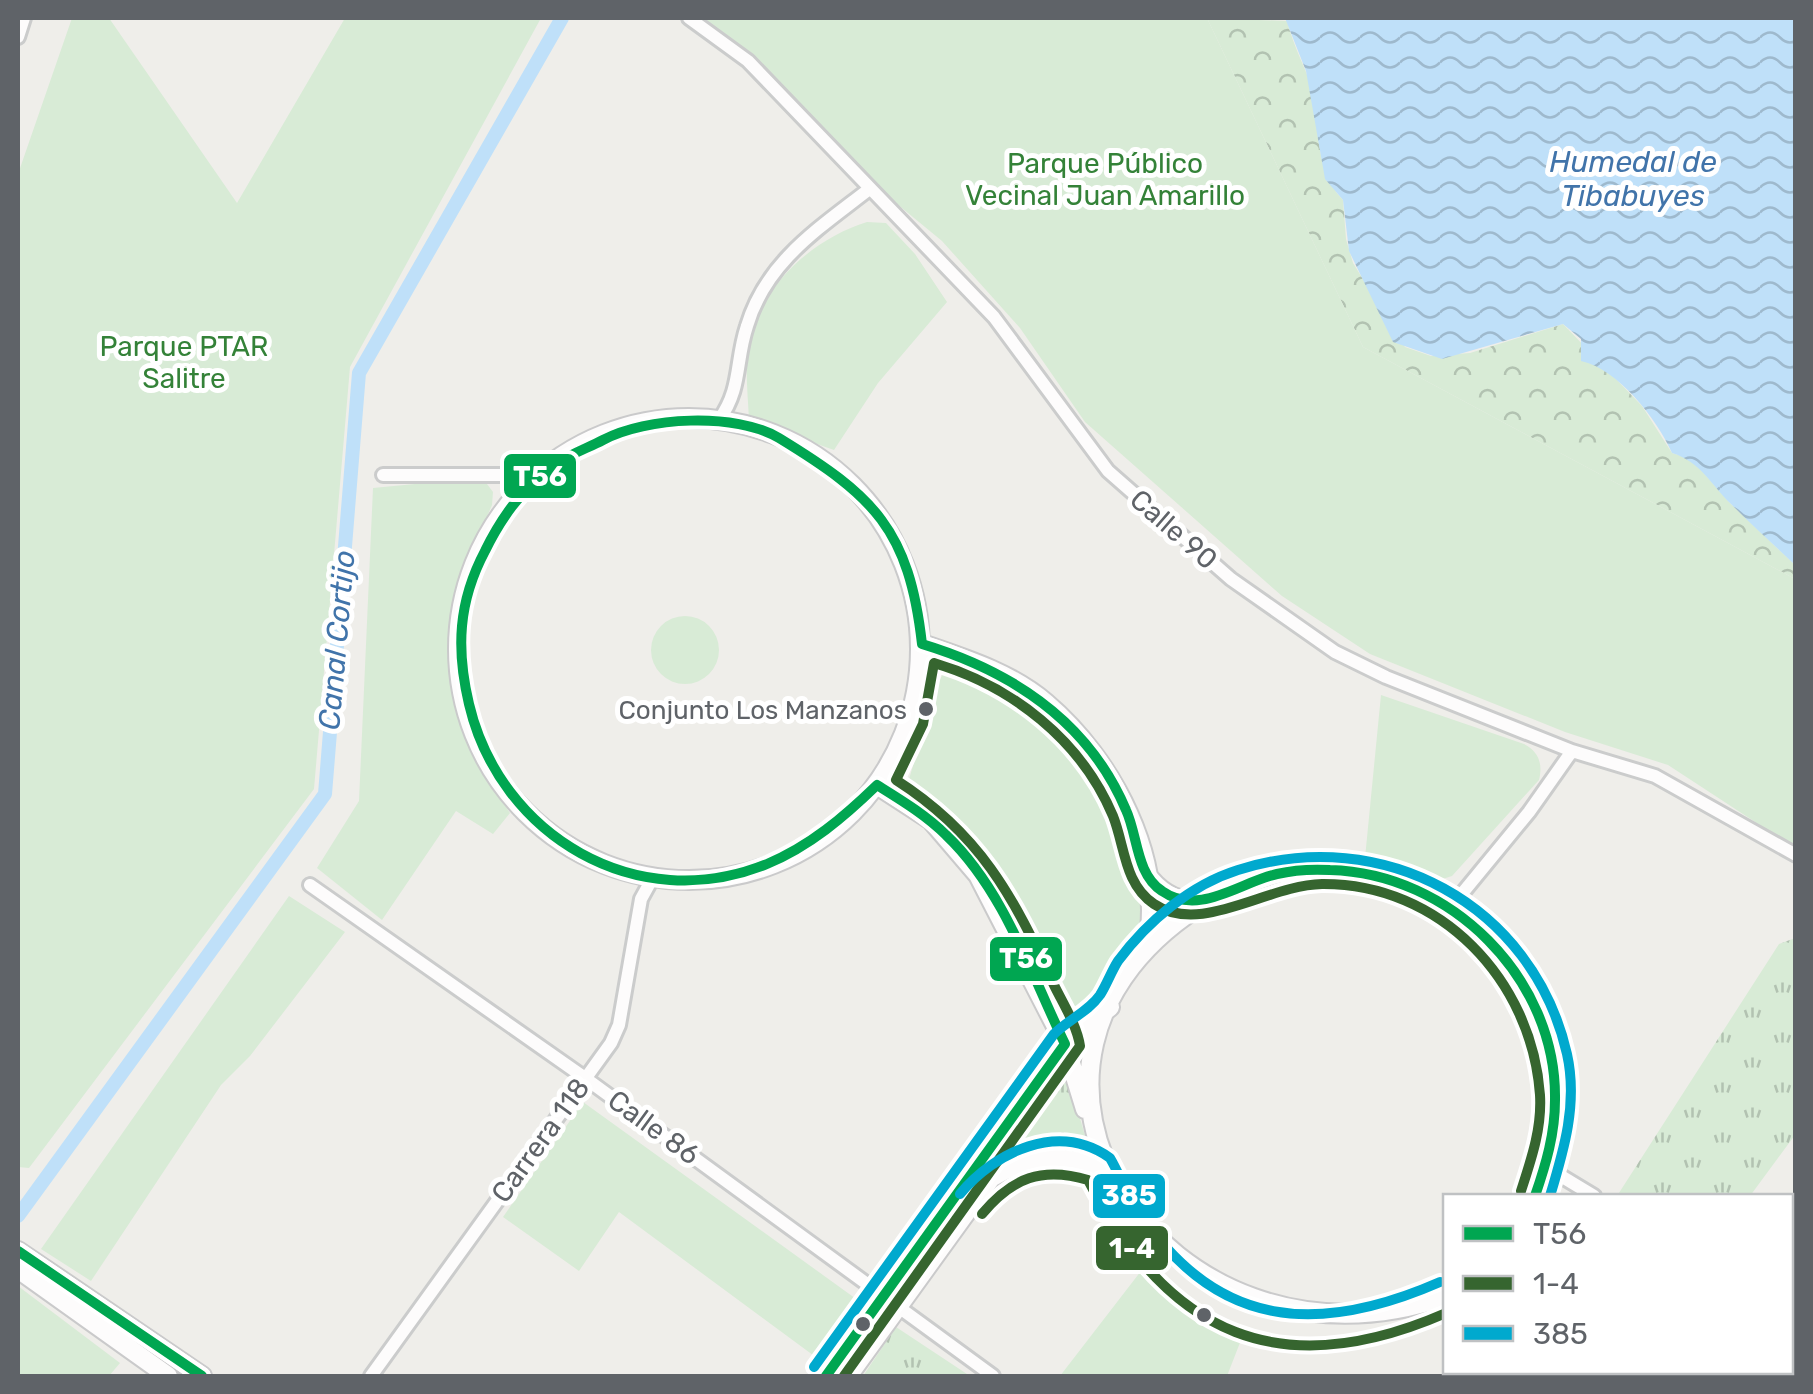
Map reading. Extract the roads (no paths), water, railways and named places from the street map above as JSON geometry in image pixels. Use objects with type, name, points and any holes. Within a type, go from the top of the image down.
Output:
[{"type":"street","points":[[18,37],[24,18]]},
{"type":"street","name":"Calle 90","points":[[689,18],[748,61],[994,317],[1108,471],[1231,579],[1334,652],[1386,677],[1572,751],[1655,776],[1796,855]]},
{"type":"street","points":[[719,420],[735,397],[745,329],[761,290],[800,242],[868,190]]},
{"type":"street","points":[[670,419],[719,420],[789,441],[821,458],[863,494],[902,557],[915,590],[922,644],[909,720],[877,785],[828,832],[800,851],[754,871],[703,881],[652,878],[602,866],[556,840],[517,806],[487,764],[467,716],[458,665],[460,619],[470,574],[494,526],[537,475],[577,447],[622,428],[670,419]]},
{"type":"street","points":[[384,475],[537,475]]},
{"type":"street","points":[[922,644],[988,666],[1045,702],[1092,751],[1127,809],[1146,874],[1152,912],[1146,949]]},
{"type":"street","points":[[1451,907],[1529,812],[1572,751]]},
{"type":"street","points":[[877,785],[931,820],[968,861],[1065,1044],[1098,1167],[1116,1210],[1150,1256],[1194,1294],[1230,1313],[1275,1328],[1319,1332],[1393,1321],[1443,1297]]},
{"type":"street","points":[[1090,1127],[1094,1054],[1110,1007],[1146,949],[1209,900],[1276,874],[1331,870],[1385,877],[1451,907],[1496,946],[1530,994],[1542,1022],[1555,1094],[1546,1168],[1536,1194]]},
{"type":"street","points":[[1146,874],[1172,898],[1209,900]]},
{"type":"street","name":"Carrera 118","points":[[372,1376],[619,1025],[641,898],[652,878]]},
{"type":"street","name":"Calle 86","points":[[310,884],[585,1078],[993,1376]]},
{"type":"street","points":[[848,1376],[890,1300],[1065,1044],[1110,1007]]},
{"type":"street","points":[[1065,1044],[1082,1054],[1094,1054]]},
{"type":"street","points":[[826,1376],[991,1178],[1026,1160],[1052,1156],[1098,1167]]},
{"type":"street","points":[[1546,1168],[1591,1194]]},
{"type":"street","points":[[18,1251],[202,1376]]},
{"type":"street","points":[[18,1269],[168,1376]]},
{"type":"water","name":"Humedal de Tibabuyes","points":[[1285,18],[1795,18],[1795,565],[1698,468],[1672,453],[1635,397],[1609,374],[1581,361],[1581,339],[1563,324],[1442,359],[1393,342],[1349,251],[1343,200],[1325,179],[1306,71]]},
{"type":"waterway","name":"Canal Cortijo","points":[[18,1216],[325,794],[359,373],[562,18]]},
{"type":"place","name":"Conjunto Los Manzanos","points":[[926,709]]},
{"type":"park label","name":"Parque Público Vecinal Juan Amarillo","points":[[1105,179]]},
{"type":"park label","name":"Parque PTAR Salitre","points":[[184,362]]}]
